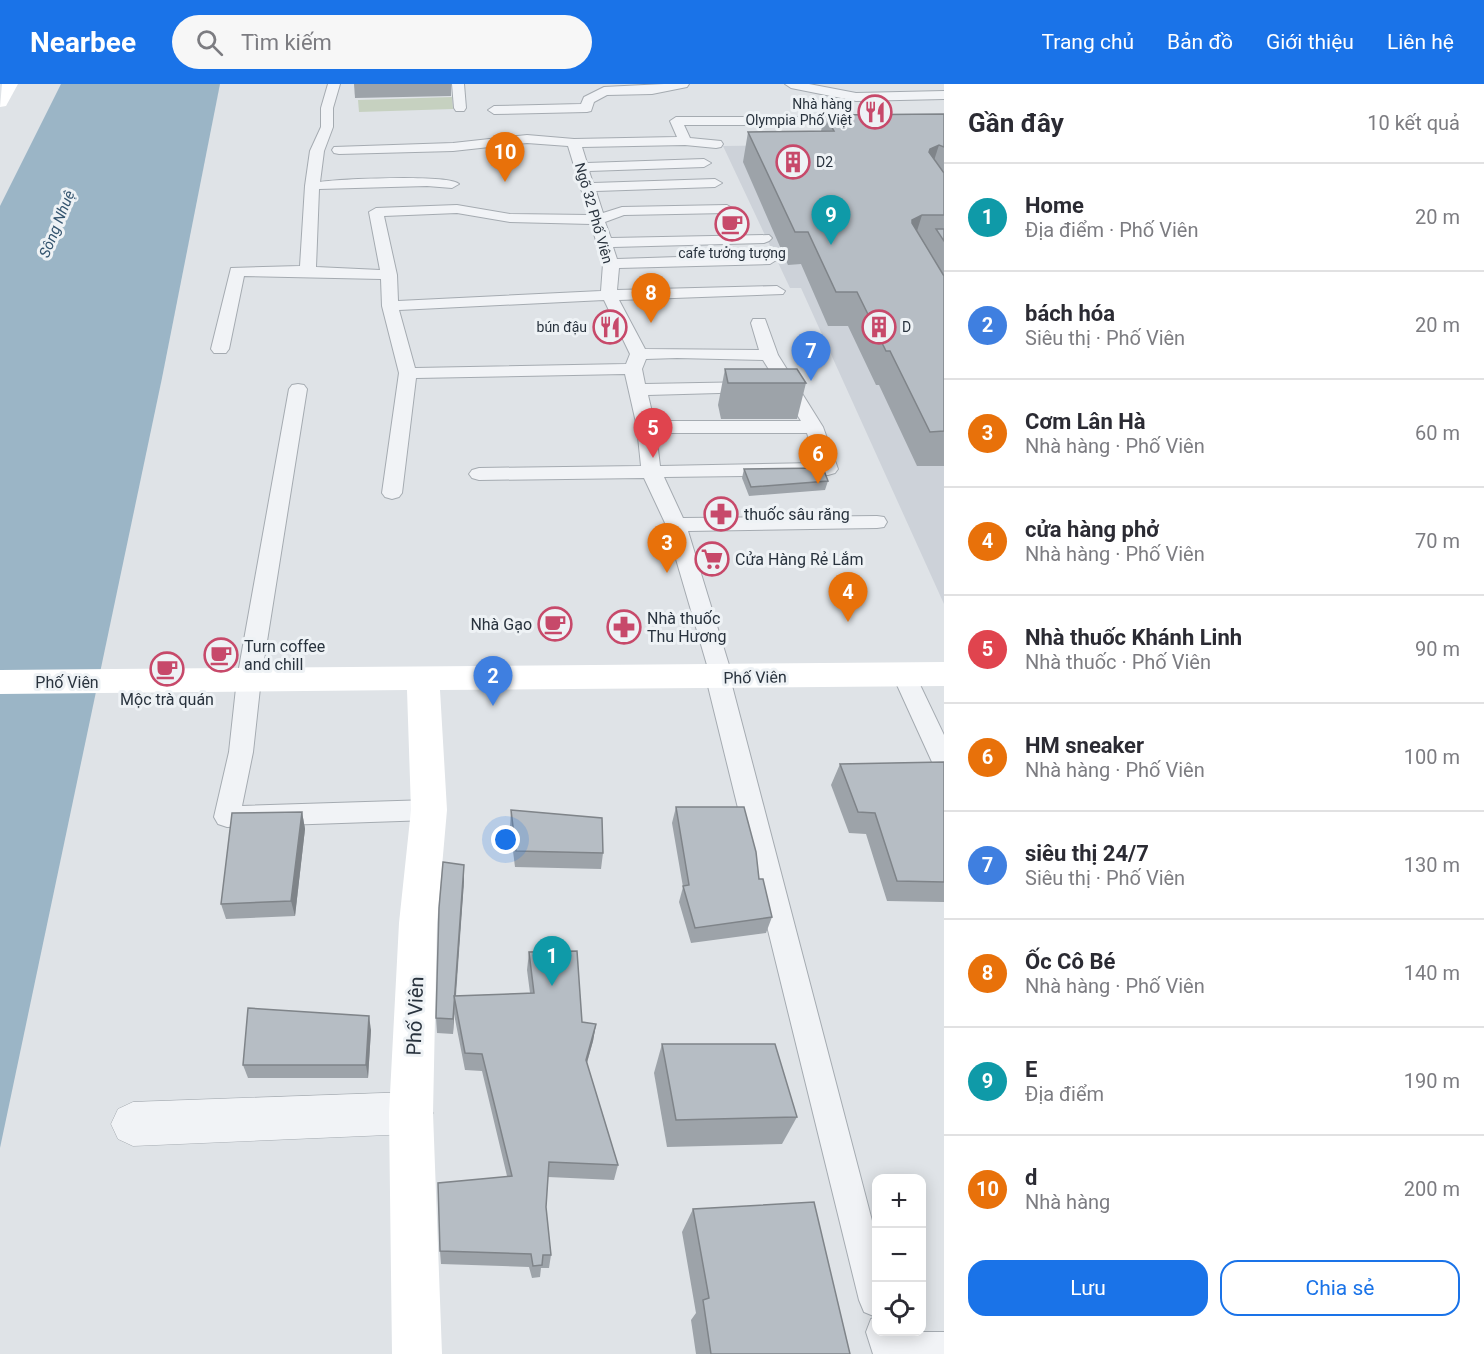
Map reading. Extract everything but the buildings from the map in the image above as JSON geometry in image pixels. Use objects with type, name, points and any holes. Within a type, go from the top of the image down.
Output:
[{"type":"street","points":[[0,102],[10,84]]},
{"type":"street","name":"Phố Viên","points":[[0,682],[718,678],[944,674]]},
{"type":"street","name":"Phố Viên","points":[[417,1354],[411,1113],[418,922],[429,810],[423,679]]},
{"type":"street","points":[[133,1124],[411,1113]]},
{"type":"lane","points":[[308,271],[315,163],[317,151],[327,127],[327,108],[334,84]]},
{"type":"lane","points":[[458,84],[460,108]]},
{"type":"lane","points":[[494,110],[587,108],[588,100],[604,91],[652,90],[683,84]]},
{"type":"lane","points":[[791,84],[856,97],[944,95]]},
{"type":"lane","points":[[850,84],[864,109]]},
{"type":"lane","points":[[685,141],[676,121],[801,121]]},
{"type":"lane","name":"Ngõ 32 Phố Viên","points":[[339,150],[453,147],[527,139],[574,143],[611,264],[609,295]]},
{"type":"lane","points":[[574,143],[685,141],[716,144]]},
{"type":"lane","points":[[453,147],[452,184],[457,209]]},
{"type":"lane","points":[[581,167],[705,163]]},
{"type":"lane","points":[[322,186],[427,182],[452,184]]},
{"type":"lane","points":[[587,186],[715,183]]},
{"type":"lane","points":[[392,493],[408,373],[390,306],[389,275],[376,212],[457,209],[510,218],[597,220],[622,211],[727,209]]},
{"type":"lane","points":[[603,243],[764,238]]},
{"type":"lane","points":[[611,264],[770,259]]},
{"type":"lane","points":[[220,349],[237,271],[308,271],[389,275]]},
{"type":"lane","points":[[390,306],[609,295],[777,291]]},
{"type":"lane","points":[[609,295],[636,362],[651,471],[676,525],[718,665],[718,678],[872,1284]]},
{"type":"lane","points":[[479,474],[828,469],[814,427],[769,355],[759,323]]},
{"type":"lane","points":[[408,373],[636,362],[677,352],[769,355]]},
{"type":"lane","points":[[639,390],[788,386]]},
{"type":"lane","points":[[298,389],[249,679],[241,752],[227,817],[429,810]]},
{"type":"lane","points":[[646,427],[814,427]]},
{"type":"lane","points":[[676,525],[877,522]]},
{"type":"lane","points":[[904,674],[944,762]]},
{"type":"lane","points":[[885,1336],[889,1350],[944,1350]]},
{"type":"shaded area","points":[[944,143],[944,604],[801,288],[790,288],[723,146]]},
{"type":"green space","points":[[452,97],[453,109],[359,112],[358,100]]},
{"type":"water","name":"Sông Nhuệ","points":[[61,84],[220,84],[162,378],[0,1148],[0,206]]},
{"type":"place","name":"Nhà hàng Olympia Phố Việt","points":[[875,112]]},
{"type":"place","name":"D2","points":[[793,162]]},
{"type":"place","name":"d","points":[[505,182]]},
{"type":"place","name":"cafe tưởng tượng","points":[[732,224]]},
{"type":"place","name":"E","points":[[831,245]]},
{"type":"place","name":"Ốc Cô Bé","points":[[651,323]]},
{"type":"place","name":"bún đậu","points":[[610,327]]},
{"type":"place","name":"D","points":[[879,327]]},
{"type":"place","name":"siêu thị 24/7","points":[[811,381]]},
{"type":"place","name":"Nhà thuốc Khánh Linh","points":[[653,458]]},
{"type":"place","name":"HM sneaker","points":[[818,484]]},
{"type":"place","name":"thuốc sâu răng","points":[[721,514]]},
{"type":"place","name":"Cửa Hàng Rẻ Lắm","points":[[712,559]]},
{"type":"place","name":"Cơm Lân Hà","points":[[667,573]]},
{"type":"place","name":"cửa hàng phở","points":[[848,622]]},
{"type":"place","name":"Nhà Gạo","points":[[555,624]]},
{"type":"place","name":"Nhà thuốc Thu Hương","points":[[624,627]]},
{"type":"place","name":"Turn coffee and chill","points":[[221,655]]},
{"type":"place","name":"Mộc trà quán","points":[[167,669]]},
{"type":"place","name":"bách hóa","points":[[493,706]]},
{"type":"place","name":"Home","points":[[552,986]]}]
